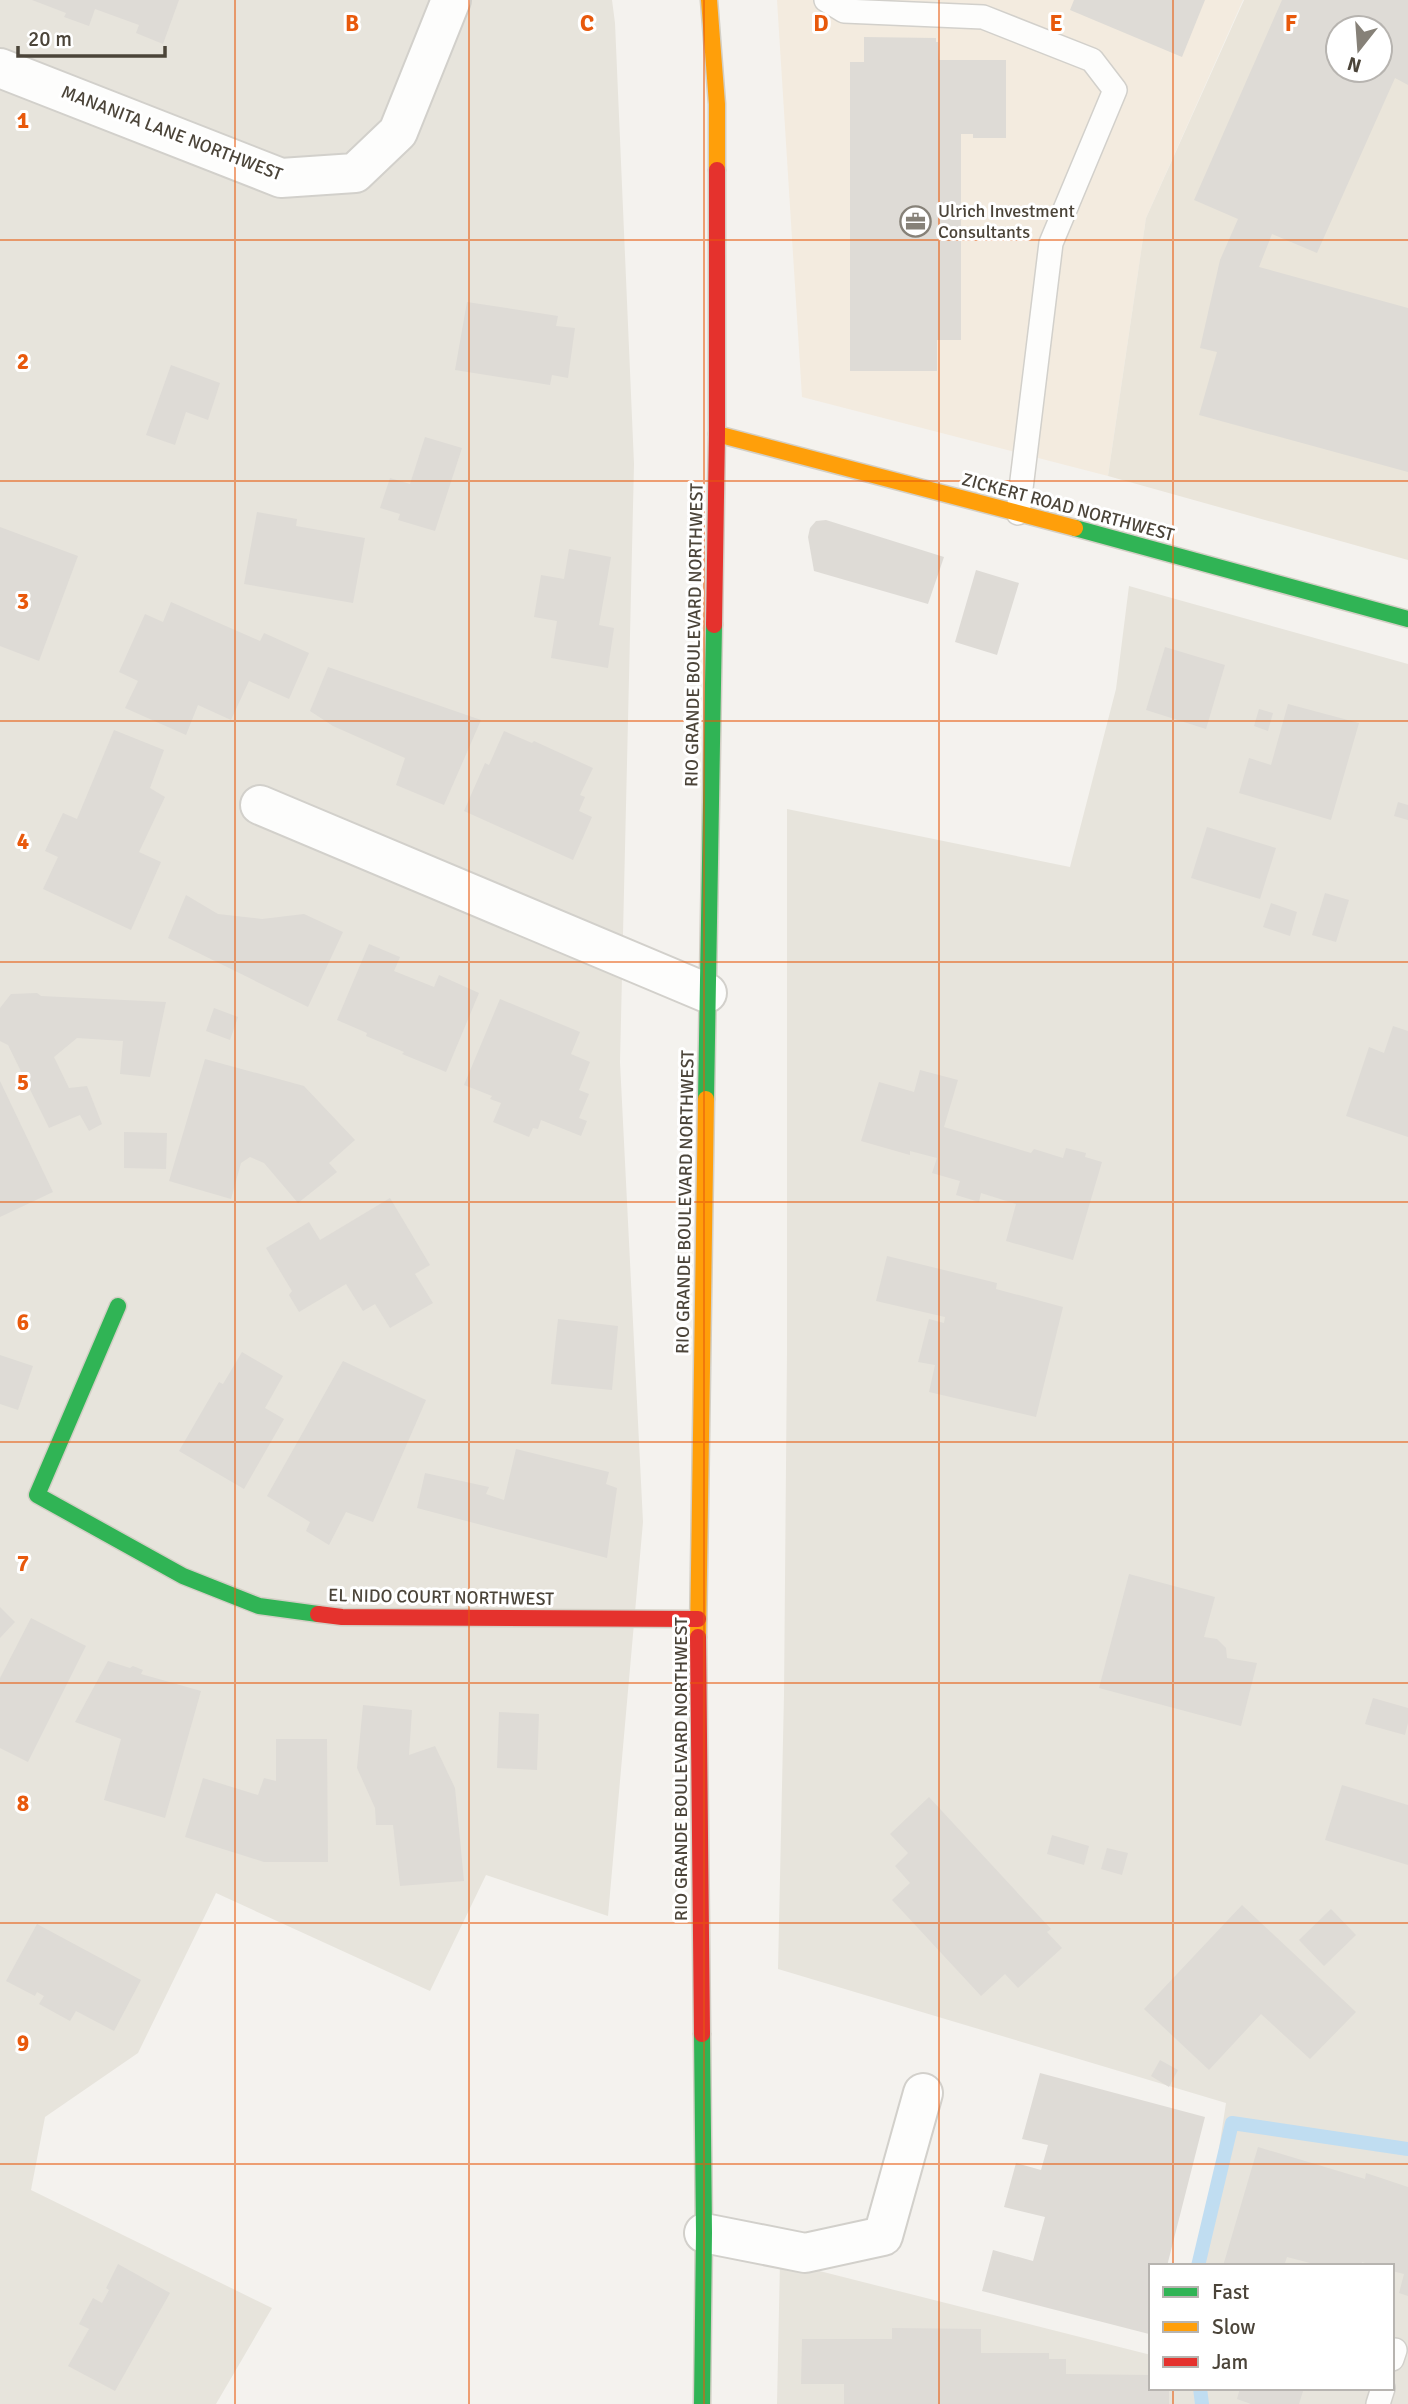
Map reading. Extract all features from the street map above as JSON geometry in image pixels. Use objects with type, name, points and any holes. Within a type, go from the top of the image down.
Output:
[{"type":"main road","name":"RIO GRANDE BOULEVARD NORTHWEST","points":[[702,2404],[704,2233],[698,1619],[717,434],[717,104],[709,0]]},
{"type":"main road","name":"ZICKERT ROAD NORTHWEST","points":[[717,434],[1408,620]]},
{"type":"main road","name":"EL NIDO COURT NORTHWEST","points":[[118,1306],[37,1494],[183,1576],[259,1606],[342,1616],[698,1619]]},
{"type":"street","name":"MANANITA LANE NORTHWEST","points":[[0,68],[281,178],[355,173],[398,132],[451,0]]},
{"type":"street","points":[[260,805],[707,993]]},
{"type":"street","points":[[704,2233],[806,2253],[883,2236],[923,2093]]},
{"type":"lane","points":[[827,0],[844,11],[986,9],[1092,60],[1115,90],[1051,243],[1018,513]]},
{"type":"shaded area","points":[[0,0],[612,0],[615,23],[634,464],[620,1062],[643,1522],[608,1916],[486,1875],[430,1991],[216,1893],[138,2053],[45,2117],[31,2190],[272,2308],[216,2404],[0,2404]]},
{"type":"shaded area","points":[[777,0],[1243,0],[1146,218],[1108,476],[802,397]]},
{"type":"shaded area","points":[[1244,0],[1408,0],[1408,560],[1108,476],[1146,218]]},
{"type":"shaded area","points":[[1129,586],[1408,664],[1408,2404],[777,2404],[780,2261],[1149,2354],[1149,2390],[1394,2390],[1394,2264],[1201,2264],[1226,2103],[778,1969],[787,1352],[787,809],[1070,867],[1116,689]]},
{"type":"building","points":[[32,0],[179,0],[163,44],[136,33],[139,25],[95,9],[89,26],[64,17],[66,13]]},
{"type":"building","points":[[1074,0],[1205,0],[1182,57],[1070,10]]},
{"type":"building","points":[[1282,0],[1408,0],[1408,85],[1395,78],[1394,80],[1394,14],[1324,14],[1324,84],[1392,84],[1317,253],[1272,234],[1259,267],[1408,308],[1408,472],[1199,415],[1217,352],[1200,348],[1220,260],[1238,219],[1194,200]]},
{"type":"building","points":[[864,37],[936,38],[939,60],[1006,60],[1006,138],[973,138],[973,134],[961,134],[961,340],[937,340],[937,371],[850,371],[850,62],[864,62]]},
{"type":"building","points":[[467,302],[558,316],[556,326],[575,328],[568,378],[552,375],[550,385],[455,370]]},
{"type":"building","points":[[171,365],[220,383],[208,420],[186,412],[175,445],[146,435]]},
{"type":"building","points":[[425,437],[462,448],[435,531],[398,520],[400,514],[380,508],[390,478],[410,484]]},
{"type":"building","points":[[257,512],[297,519],[296,526],[365,538],[353,603],[244,584]]},
{"type":"building","points":[[826,520],[944,557],[928,604],[814,571],[808,537],[810,528],[816,521]]},
{"type":"building","points":[[0,527],[78,556],[39,661],[0,646]]},
{"type":"building","points":[[569,549],[611,557],[599,625],[614,628],[608,668],[551,658],[557,621],[534,617],[541,575],[564,579]]},
{"type":"building","points":[[976,570],[1019,583],[997,655],[955,642]]},
{"type":"building","points":[[171,602],[260,641],[264,633],[309,653],[289,699],[249,681],[231,720],[198,705],[186,735],[125,708],[138,681],[119,672],[145,614],[163,622]]},
{"type":"building","points":[[1165,647],[1225,665],[1206,729],[1146,710]]},
{"type":"building","points":[[328,667],[481,720],[444,805],[396,785],[405,758],[333,726],[310,711]]},
{"type":"building","points":[[1288,704],[1359,723],[1331,820],[1239,793],[1249,758],[1271,765]]},
{"type":"building","points":[[1259,709],[1273,713],[1268,731],[1254,726]]},
{"type":"building","points":[[114,730],[164,750],[150,788],[165,797],[139,852],[161,862],[131,930],[43,889],[58,857],[45,851],[63,813],[77,819]]},
{"type":"building","points":[[504,731],[532,743],[534,741],[593,768],[580,795],[585,797],[579,811],[592,817],[573,860],[464,811],[485,763],[489,765]]},
{"type":"building","points":[[1398,802],[1408,805],[1408,820],[1394,816]]},
{"type":"building","points":[[1207,827],[1276,848],[1260,899],[1191,878]]},
{"type":"building","points":[[1325,893],[1349,900],[1336,942],[1312,935]]},
{"type":"building","points":[[186,895],[218,914],[262,919],[304,914],[343,932],[308,1007],[168,938]]},
{"type":"building","points":[[1271,903],[1297,912],[1290,936],[1263,927]]},
{"type":"building","points":[[369,944],[400,957],[394,971],[434,987],[439,975],[479,993],[446,1072],[402,1054],[404,1052],[337,1020]]},
{"type":"building","points":[[37,993],[41,996],[166,1002],[150,1077],[120,1074],[123,1041],[77,1038],[54,1057],[69,1088],[87,1086],[102,1124],[89,1131],[80,1115],[49,1128],[8,1045],[0,1041],[0,1008],[11,994]]},
{"type":"building","points":[[500,999],[580,1032],[571,1054],[590,1062],[579,1090],[589,1094],[579,1118],[587,1121],[581,1136],[541,1120],[538,1129],[533,1128],[529,1137],[493,1122],[501,1103],[490,1099],[492,1096],[464,1085]]},
{"type":"building","points":[[214,1008],[238,1017],[230,1040],[206,1031]]},
{"type":"building","points":[[1393,1026],[1408,1031],[1408,1137],[1346,1116],[1369,1047],[1384,1053]]},
{"type":"building","points":[[205,1059],[304,1086],[355,1140],[329,1163],[337,1172],[298,1203],[264,1163],[250,1157],[241,1163],[231,1199],[169,1181]]},
{"type":"building","points":[[920,1070],[958,1080],[944,1127],[1031,1153],[1034,1149],[1063,1158],[1066,1148],[1086,1153],[1085,1157],[1102,1162],[1073,1260],[1006,1241],[1016,1204],[981,1193],[979,1202],[956,1195],[960,1181],[932,1173],[937,1158],[910,1151],[910,1155],[861,1141],[879,1082],[914,1092]]},
{"type":"building","points":[[0,1081],[53,1192],[0,1217]]},
{"type":"building","points":[[124,1132],[167,1133],[166,1169],[124,1168]]},
{"type":"building","points":[[390,1198],[430,1265],[415,1274],[433,1303],[390,1328],[375,1304],[363,1311],[346,1284],[299,1312],[289,1295],[292,1291],[266,1248],[309,1222],[320,1240]]},
{"type":"building","points":[[887,1256],[997,1283],[996,1289],[1063,1307],[1036,1417],[929,1392],[935,1365],[918,1362],[929,1319],[944,1323],[945,1317],[876,1301]]},
{"type":"building","points":[[558,1319],[618,1326],[612,1390],[551,1384]]},
{"type":"building","points":[[242,1352],[283,1376],[265,1408],[284,1419],[244,1489],[179,1451],[219,1382],[223,1384]]},
{"type":"building","points":[[0,1355],[33,1366],[18,1410],[0,1404]]},
{"type":"building","points":[[343,1361],[426,1400],[373,1522],[346,1512],[329,1545],[306,1531],[310,1522],[267,1496]]},
{"type":"building","points":[[516,1449],[609,1472],[606,1484],[617,1488],[607,1558],[417,1508],[425,1473],[489,1487],[486,1494],[504,1500]]},
{"type":"building","points":[[1129,1574],[1215,1597],[1204,1637],[1217,1639],[1226,1648],[1227,1658],[1257,1663],[1241,1726],[1099,1688]]},
{"type":"building","points":[[0,1607],[15,1622],[0,1638]]},
{"type":"building","points":[[31,1618],[86,1646],[28,1762],[0,1748],[0,1678]]},
{"type":"building","points":[[108,1661],[130,1668],[133,1666],[143,1670],[141,1674],[201,1691],[165,1818],[104,1800],[121,1739],[75,1722]]},
{"type":"building","points":[[1373,1698],[1408,1708],[1405,1735],[1365,1724]]},
{"type":"building","points":[[363,1705],[412,1710],[409,1755],[435,1746],[455,1788],[464,1881],[400,1886],[393,1825],[376,1825],[375,1808],[357,1768]]},
{"type":"building","points":[[499,1712],[539,1714],[537,1770],[497,1768]]},
{"type":"building","points":[[276,1739],[327,1739],[328,1862],[264,1862],[185,1837],[203,1778],[258,1795],[264,1778],[276,1781]]},
{"type":"building","points":[[1342,1785],[1408,1805],[1408,1865],[1325,1840]]},
{"type":"building","points":[[929,1797],[1051,1929],[1047,1932],[1062,1948],[1018,1988],[1005,1974],[981,1996],[892,1900],[910,1883],[895,1866],[908,1853],[890,1834]]},
{"type":"building","points":[[1052,1835],[1089,1846],[1084,1865],[1047,1854]]},
{"type":"building","points":[[1107,1848],[1128,1853],[1122,1875],[1101,1869]]},
{"type":"building","points":[[1242,1905],[1356,2012],[1310,2059],[1261,2014],[1209,2070],[1144,2009]]},
{"type":"building","points":[[1331,1909],[1356,1935],[1324,1966],[1299,1940]]},
{"type":"building","points":[[37,1924],[141,1980],[114,2031],[76,2011],[70,2021],[39,2004],[44,1996],[37,1992],[35,1996],[6,1981]]},
{"type":"building","points":[[1160,2060],[1178,2070],[1169,2087],[1151,2076]]},
{"type":"building","points":[[1040,2073],[1205,2117],[1168,2264],[1149,2264],[1149,2334],[982,2291],[993,2250],[1033,2261],[1045,2217],[1004,2207],[1016,2163],[1041,2170],[1048,2145],[1022,2139]]},
{"type":"building","points":[[1258,2147],[1365,2179],[1366,2173],[1408,2187],[1408,2296],[1399,2293],[1404,2274],[1394,2272],[1394,2264],[1310,2264],[1287,2257],[1285,2264],[1224,2264]]},
{"type":"building","points":[[118,2264],[170,2293],[115,2391],[68,2366],[89,2329],[79,2324],[93,2298],[102,2303]]},
{"type":"building","points":[[892,2328],[981,2329],[981,2353],[1049,2353],[1049,2359],[1066,2359],[1066,2374],[1149,2375],[1149,2390],[1169,2390],[1169,2404],[844,2404],[844,2384],[801,2384],[802,2339],[892,2339]]},
{"type":"building","points":[[1239,2390],[1303,2390],[1299,2404],[1251,2404],[1237,2399]]},
{"type":"waterway","points":[[1198,2264],[1232,2123],[1408,2149]]},
{"type":"waterway","points":[[1200,2390],[1202,2404]]},
{"type":"traffic: fast","points":[[1075,528],[1408,619]]},
{"type":"traffic: fast","points":[[706,1099],[714,625]]},
{"type":"traffic: fast","points":[[118,1306],[37,1495],[183,1576],[259,1606],[318,1614]]},
{"type":"traffic: fast","points":[[702,2034],[702,2404]]},
{"type":"traffic: slow","points":[[709,0],[717,104],[717,170]]},
{"type":"traffic: slow","points":[[717,434],[1075,528]]},
{"type":"traffic: slow","points":[[698,1637],[706,1099]]},
{"type":"traffic: jam","points":[[714,625],[717,170]]},
{"type":"traffic: jam","points":[[318,1614],[342,1617],[698,1619]]},
{"type":"traffic: jam","points":[[698,1637],[702,2034]]},
{"type":"place","name":"Ulrich Investment Consultants","points":[[915,221]]}]
